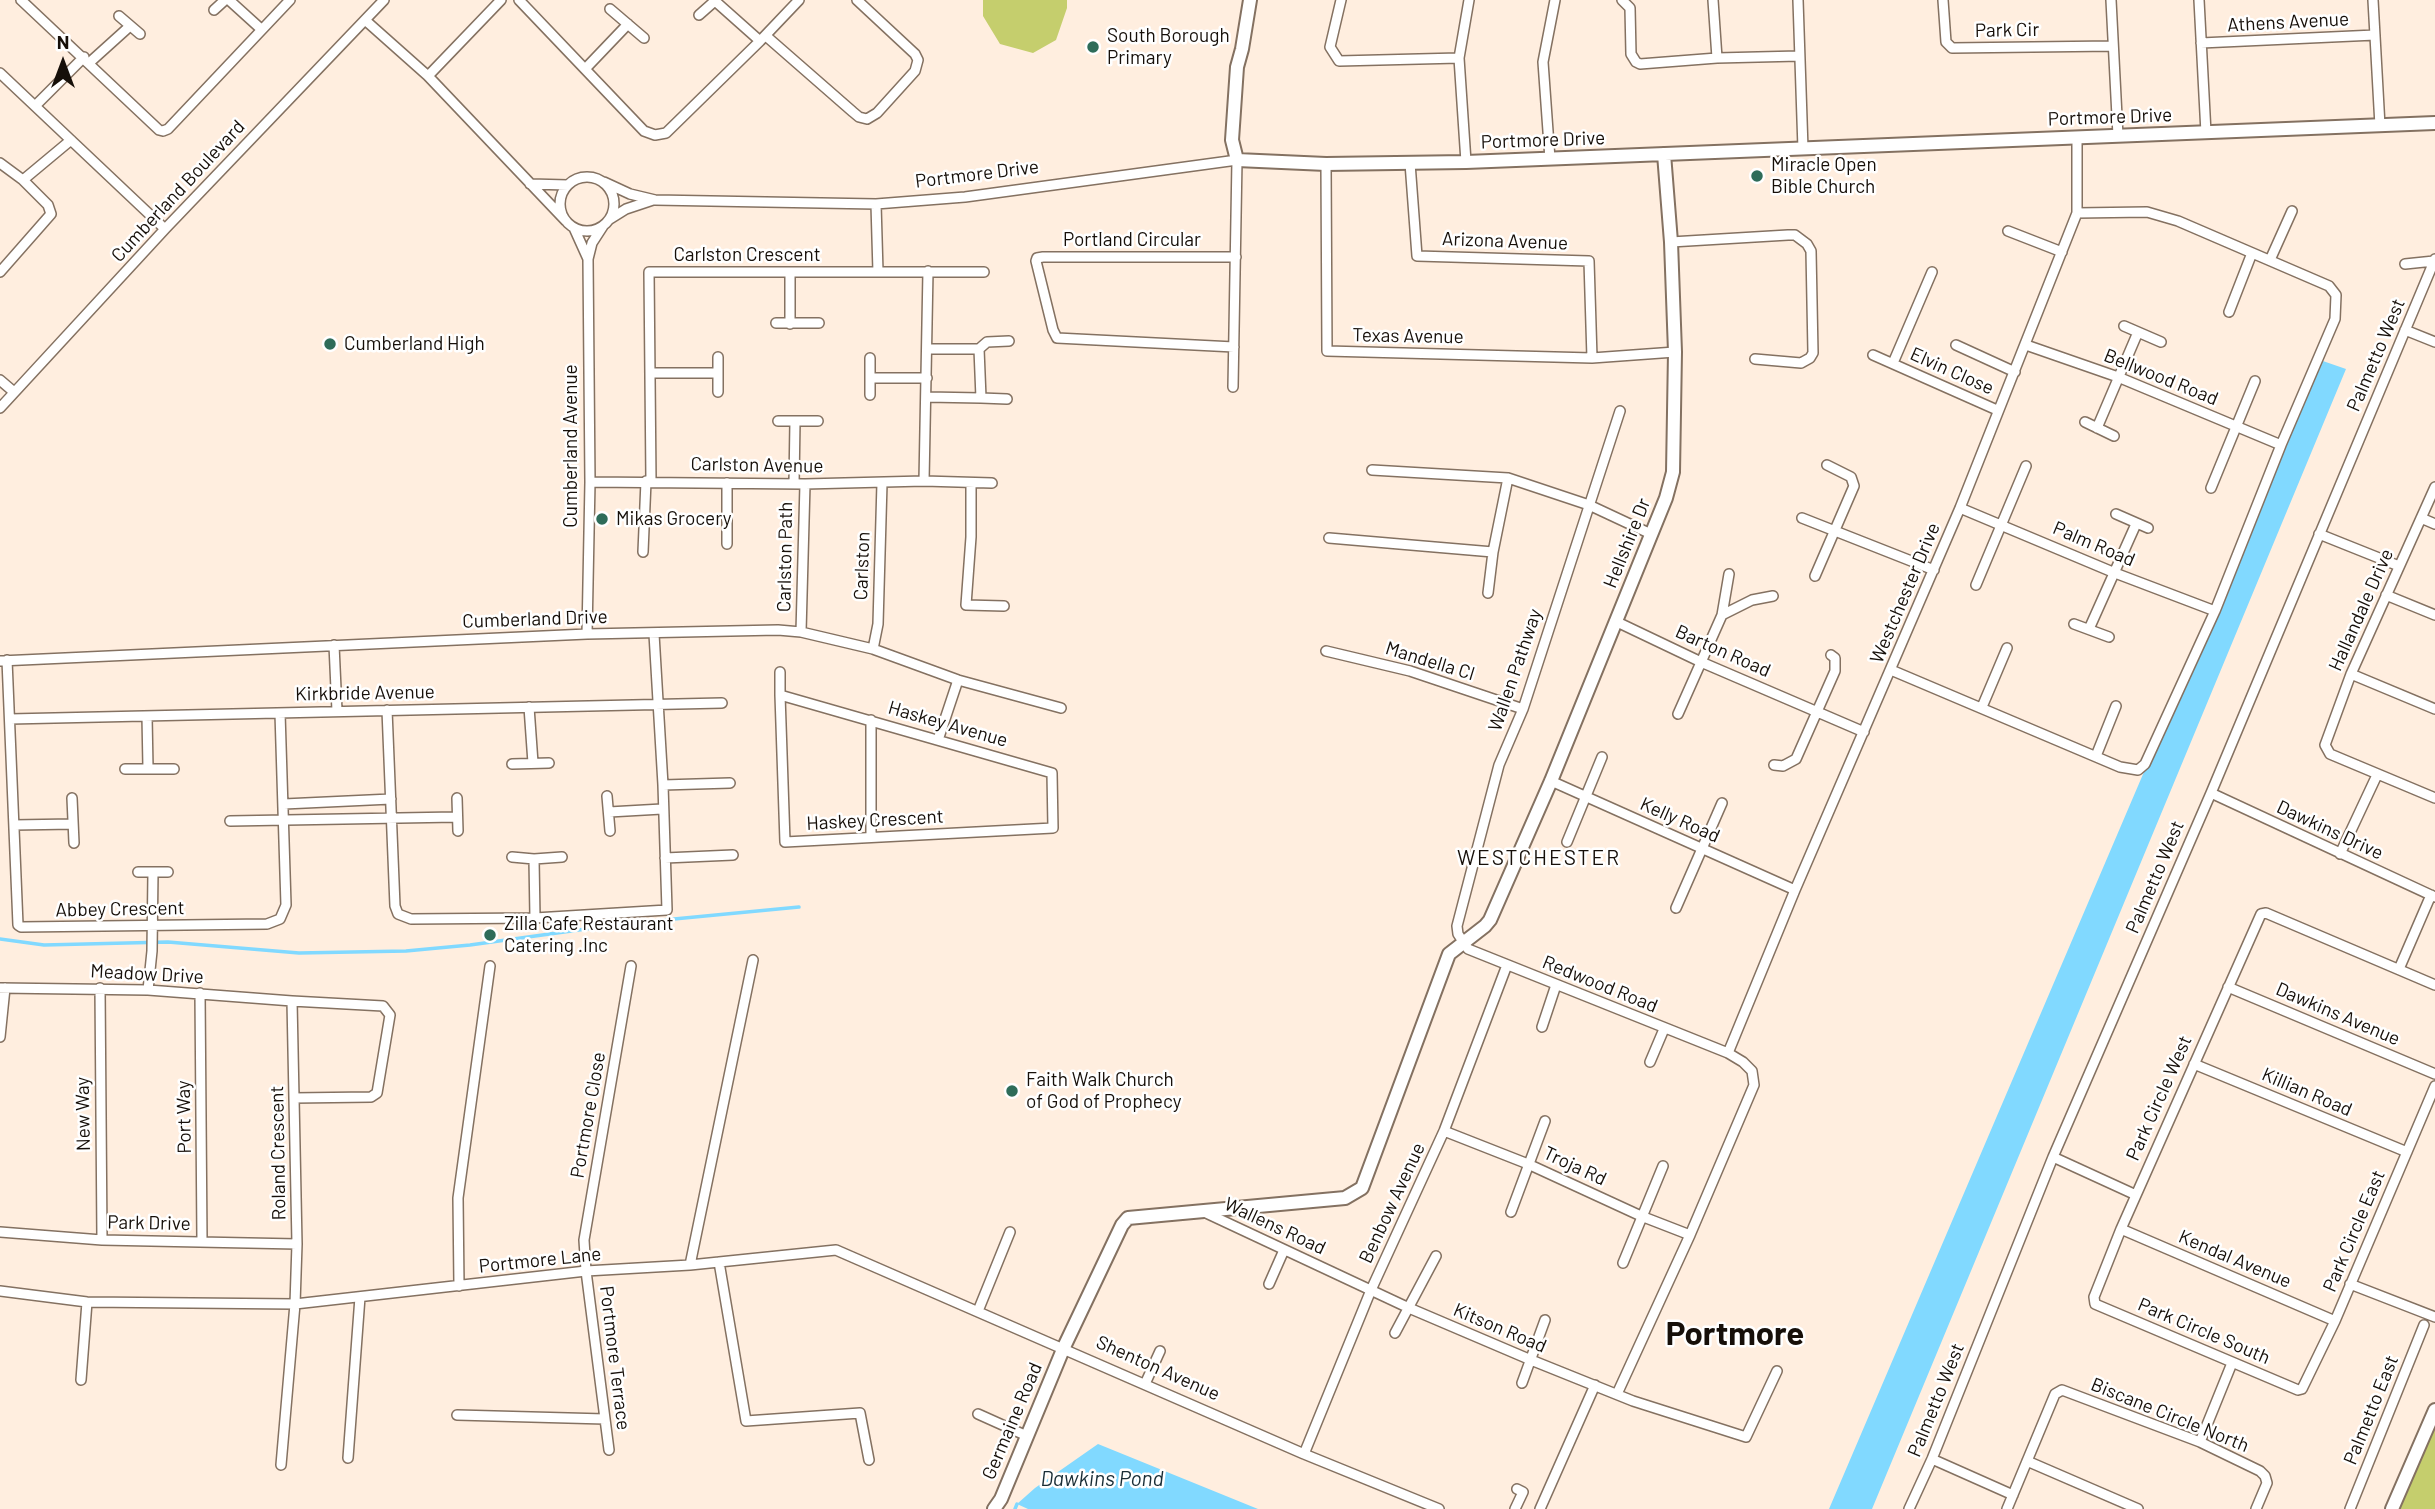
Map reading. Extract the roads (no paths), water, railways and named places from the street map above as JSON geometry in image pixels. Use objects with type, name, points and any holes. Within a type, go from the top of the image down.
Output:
[{"type":"street","points":[[21,0],[159,130],[168,129],[290,0]]},
{"type":"street","points":[[214,10],[227,0],[261,29]]},
{"type":"street","name":"Cumberland Boulevard","points":[[0,408],[165,229],[384,0]]},
{"type":"street","points":[[428,76],[501,0]]},
{"type":"street","points":[[519,0],[644,131],[655,135],[666,133],[799,0]]},
{"type":"street","points":[[699,15],[715,0],[859,117],[867,119],[877,113],[915,71],[918,60],[915,54],[857,0]]},
{"type":"street","points":[[1233,387],[1237,160],[1232,140],[1237,67],[1250,0]]},
{"type":"street","points":[[1341,0],[1330,47],[1339,61],[1459,58]]},
{"type":"street","points":[[1466,162],[1459,58],[1469,0]]},
{"type":"street","points":[[1550,159],[1543,62],[1555,0]]},
{"type":"street","points":[[1622,0],[1630,8],[1631,54],[1636,62],[1645,64],[1717,58],[1799,56]]},
{"type":"street","points":[[1713,0],[1717,58]]},
{"type":"street","points":[[1798,0],[1803,149]]},
{"type":"street","name":"Park Cir","points":[[1944,0],[1946,42],[1952,48],[2113,46]]},
{"type":"street","points":[[2111,0],[2118,136]]},
{"type":"street","points":[[2199,0],[2206,133]]},
{"type":"street","points":[[2373,0],[2380,125]]},
{"type":"street","points":[[610,9],[644,37]]},
{"type":"street","points":[[119,16],[140,34]]},
{"type":"street","name":"Cumberland Avenue","points":[[365,20],[428,76],[570,225],[588,259]]},
{"type":"street","points":[[586,68],[628,24]]},
{"type":"street","points":[[35,106],[130,26]]},
{"type":"street","name":"Athens Avenue","points":[[2201,43],[2375,35]]},
{"type":"street","points":[[0,73],[165,229]]},
{"type":"street","name":"Portmore Drive","points":[[604,183],[630,194],[655,200],[876,204],[964,197],[1237,160],[1326,164],[1466,162],[2435,123]]},
{"type":"street","name":"Westchester Drive","points":[[1728,1053],[1795,890],[1960,508],[2077,213],[2077,138]]},
{"type":"street","points":[[23,180],[71,140]]},
{"type":"street","name":"Hellshire Dr","points":[[1462,943],[1490,920],[1551,781],[1666,498],[1673,472],[1675,352],[1671,242],[1664,155]]},
{"type":"street","points":[[0,163],[23,180],[48,205],[51,214],[0,272]]},
{"type":"street","name":"Arizona Avenue","points":[[1410,163],[1417,256],[1589,261],[1592,358]]},
{"type":"street","name":"Texas Avenue","points":[[1326,164],[1327,351],[1592,358],[1675,352]]},
{"type":"street","points":[[585,177],[604,183],[614,199],[614,209],[607,222],[594,230],[584,231],[570,225],[561,213],[560,203],[562,193],[568,185],[585,177]]},
{"type":"street","points":[[530,184],[568,185]]},
{"type":"street","name":"Portmore Drive","points":[[607,222],[626,209],[655,200]]},
{"type":"street","points":[[876,204],[878,272]]},
{"type":"street","points":[[1891,670],[2096,756],[2138,770],[2145,764],[2215,611],[2335,319],[2336,295],[2329,286],[2159,214],[2133,211],[2077,213]]},
{"type":"street","points":[[2270,260],[2292,211]]},
{"type":"street","name":"Cumberland Avenue","points":[[587,634],[590,482],[588,259],[592,243],[607,222]]},
{"type":"street","points":[[2008,231],[2062,252]]},
{"type":"street","points":[[1671,242],[1795,235],[1807,244],[1811,251],[1813,353],[1801,363],[1755,359]]},
{"type":"street","points":[[2229,312],[2252,253]]},
{"type":"street","name":"Portland Circular","points":[[1234,348],[1057,338],[1036,261],[1037,258],[1043,257],[1236,257]]},
{"type":"street","points":[[2405,264],[2435,260]]},
{"type":"street","name":"Palmetto West","points":[[1909,1509],[2053,1157],[2211,793],[2435,260]]},
{"type":"street","points":[[925,481],[928,271]]},
{"type":"street","name":"Carlston Crescent","points":[[643,552],[649,481],[649,272],[984,272]]},
{"type":"street","points":[[790,272],[790,324]]},
{"type":"street","name":"Elvin Close","points":[[1893,363],[1932,272]]},
{"type":"street","points":[[776,323],[819,323]]},
{"type":"street","points":[[2123,326],[2161,342]]},
{"type":"street","points":[[2405,330],[2435,342]]},
{"type":"street","points":[[2097,428],[2138,332]]},
{"type":"street","points":[[927,349],[979,349],[988,342],[1009,341]]},
{"type":"street","points":[[1956,345],[2015,372]]},
{"type":"street","name":"Bellwood Road","points":[[2026,345],[2118,377],[2281,445]]},
{"type":"street","points":[[979,349],[981,398]]},
{"type":"street","name":"Elvin Close","points":[[1873,355],[1997,410]]},
{"type":"street","points":[[718,357],[718,392]]},
{"type":"street","points":[[870,358],[870,395]]},
{"type":"street","points":[[650,373],[718,373]]},
{"type":"street","points":[[871,378],[927,378]]},
{"type":"street","points":[[0,380],[14,392]]},
{"type":"street","points":[[2211,488],[2255,381]]},
{"type":"street","points":[[927,397],[1007,399]]},
{"type":"street","name":"Wallen Pathway","points":[[1462,943],[1457,926],[1499,765],[1523,709],[1620,411]]},
{"type":"street","points":[[778,421],[818,421]]},
{"type":"street","points":[[794,484],[795,421]]},
{"type":"street","points":[[2085,422],[2114,436]]},
{"type":"street","points":[[1815,576],[1854,483],[1851,477],[1827,465]]},
{"type":"street","points":[[1976,585],[2026,466]]},
{"type":"street","points":[[1372,470],[1508,478],[1589,505],[1651,534]]},
{"type":"street","points":[[1488,593],[1508,478]]},
{"type":"street","name":"Carlston Avenue","points":[[590,482],[992,483]]},
{"type":"street","points":[[727,483],[727,544]]},
{"type":"street","name":"Carlston","points":[[873,649],[878,624],[882,483]]},
{"type":"street","points":[[971,483],[971,537],[966,605],[1004,606]]},
{"type":"street","name":"Carlston Path","points":[[801,632],[804,484]]},
{"type":"street","name":"Hallandale Drive","points":[[2377,775],[2330,754],[2325,745],[2351,674],[2435,486]]},
{"type":"street","name":"Palm Road","points":[[1960,508],[2115,573],[2215,611]]},
{"type":"street","points":[[2116,514],[2148,528]]},
{"type":"street","points":[[2420,518],[2435,524]]},
{"type":"street","points":[[1802,519],[1934,570]]},
{"type":"street","points":[[2089,629],[2136,524]]},
{"type":"street","points":[[2319,534],[2399,566]]},
{"type":"street","points":[[1329,538],[1493,552]]},
{"type":"street","points":[[1678,714],[1722,615],[1729,574]]},
{"type":"street","points":[[2386,595],[2435,615]]},
{"type":"street","points":[[1722,615],[1752,600],[1773,596]]},
{"type":"street","name":"Barton Road","points":[[1615,621],[1700,662],[1864,732]]},
{"type":"street","points":[[2074,624],[2109,637]]},
{"type":"street","name":"Cumberland Drive","points":[[4,660],[587,634],[778,630],[801,632],[873,649],[958,680],[1061,708]]},
{"type":"street","points":[[387,710],[395,906],[398,914],[411,919],[535,918],[667,910],[654,634]]},
{"type":"street","points":[[334,645],[337,711]]},
{"type":"street","points":[[1982,707],[2007,648]]},
{"type":"street","name":"Mandella Cl","points":[[1326,651],[1410,671],[1523,709]]},
{"type":"street","points":[[1774,765],[1783,766],[1796,759],[1836,664],[1835,658],[1830,654]]},
{"type":"street","name":"Abbey Crescent","points":[[4,660],[19,927],[267,924],[280,919],[286,905],[280,713]]},
{"type":"street","name":"Haskey Crescent","points":[[780,672],[785,842],[1054,828]]},
{"type":"street","points":[[2351,674],[2435,709]]},
{"type":"street","points":[[938,740],[958,680]]},
{"type":"street","name":"Haskey Avenue","points":[[780,695],[1052,773],[1054,828]]},
{"type":"street","name":"Kirkbride Avenue","points":[[9,719],[722,703]]},
{"type":"street","points":[[2096,756],[2116,706]]},
{"type":"street","points":[[530,707],[533,763]]},
{"type":"street","points":[[147,716],[148,768]]},
{"type":"street","points":[[870,720],[870,837]]},
{"type":"street","points":[[1567,842],[1602,757]]},
{"type":"street","points":[[512,764],[549,763]]},
{"type":"street","points":[[125,769],[174,769]]},
{"type":"street","points":[[2340,854],[2377,775],[2435,798]]},
{"type":"street","name":"Kelly Road","points":[[1551,781],[1795,890]]},
{"type":"street","points":[[663,785],[730,783]]},
{"type":"street","name":"Dawkins Drive","points":[[2211,793],[2433,896]]},
{"type":"street","points":[[607,796],[610,831]]},
{"type":"street","points":[[0,797],[13,797]]},
{"type":"street","points":[[72,798],[74,843]]},
{"type":"street","points":[[457,798],[458,831]]},
{"type":"street","points":[[284,804],[391,799]]},
{"type":"street","points":[[1676,908],[1722,803]]},
{"type":"street","points":[[609,812],[662,809]]},
{"type":"street","points":[[230,821],[456,817]]},
{"type":"street","points":[[14,825],[73,824]]},
{"type":"street","points":[[665,858],[733,855]]},
{"type":"street","points":[[512,857],[562,857]]},
{"type":"street","points":[[534,859],[535,918]]},
{"type":"street","points":[[138,872],[168,872]]},
{"type":"street","points":[[148,990],[152,951],[153,872]]},
{"type":"street","points":[[2433,896],[2399,969],[2435,985]]},
{"type":"street","name":"Park Circle West","points":[[2094,1301],[2121,1229],[2260,914],[2399,969]]},
{"type":"street","points":[[1202,1211],[1345,1198],[1362,1188],[1446,961],[1449,954],[1462,943]]},
{"type":"street","name":"Redwood Road","points":[[1462,943],[1468,949],[1728,1053]]},
{"type":"street","points":[[690,1265],[753,960]]},
{"type":"street","name":"Benbow Avenue","points":[[1304,1454],[1371,1290],[1444,1131],[1507,965]]},
{"type":"street","points":[[459,1286],[458,1198],[490,966]]},
{"type":"street","name":"Portmore Close","points":[[586,1271],[584,1240],[631,967]]},
{"type":"street","points":[[1542,1027],[1556,985]]},
{"type":"street","name":"Dawkins Avenue","points":[[2228,987],[2435,1074]]},
{"type":"street","points":[[0,1037],[3,988]]},
{"type":"street","name":"Meadow Drive","points":[[3,988],[148,990],[383,1006],[390,1015],[377,1093],[371,1097],[294,1098]]},
{"type":"street","name":"New Way","points":[[100,988],[102,1240]]},
{"type":"street","name":"Port Way","points":[[200,993],[202,1241]]},
{"type":"street","name":"Roland Crescent","points":[[281,1465],[298,1244],[292,1001]]},
{"type":"street","points":[[1650,1062],[1664,1029]]},
{"type":"street","points":[[1618,1395],[1754,1085],[1752,1072],[1743,1062],[1728,1053]]},
{"type":"street","name":"Killian Road","points":[[2194,1064],[2407,1152]]},
{"type":"street","name":"Park Circle East","points":[[2302,1389],[2306,1386],[2435,1086]]},
{"type":"street","points":[[1511,1212],[1545,1121]]},
{"type":"street","name":"Troja Rd","points":[[1444,1131],[1528,1164],[1641,1216],[1690,1235]]},
{"type":"street","points":[[2053,1157],[2136,1195]]},
{"type":"street","points":[[1623,1263],[1663,1166]]},
{"type":"street","name":"Wallens Road","points":[[1202,1211],[1371,1290]]},
{"type":"street","name":"Shenton Avenue","points":[[1202,1211],[1129,1218],[1122,1225],[1064,1347],[1304,1454],[1439,1509]]},
{"type":"street","name":"Kendal Avenue","points":[[2121,1229],[2334,1321]]},
{"type":"street","name":"Park Drive","points":[[0,1232],[102,1240],[298,1244]]},
{"type":"street","points":[[978,1311],[1010,1232]]},
{"type":"street","name":"Portmore Lane","points":[[0,1292],[87,1302],[295,1304],[586,1271],[690,1265],[836,1250],[1064,1347]]},
{"type":"street","points":[[1269,1284],[1284,1250]]},
{"type":"street","points":[[1395,1333],[1436,1255]]},
{"type":"street","points":[[719,1262],[746,1421],[860,1413],[869,1460]]},
{"type":"street","name":"Portmore Terrace","points":[[586,1271],[609,1450]]},
{"type":"street","points":[[2350,1284],[2435,1317]]},
{"type":"street","name":"Kitson Road","points":[[1371,1290],[1618,1395],[1746,1437],[1777,1371]]},
{"type":"street","points":[[348,1458],[360,1297]]},
{"type":"street","name":"Park Circle South","points":[[2094,1301],[2095,1304],[2232,1363],[2298,1390],[2302,1389]]},
{"type":"street","points":[[81,1380],[87,1302]]},
{"type":"street","points":[[1522,1383],[1545,1320]]},
{"type":"street","name":"Palmetto East","points":[[2350,1509],[2424,1325]]},
{"type":"street","name":"Germaine Road","points":[[995,1508],[1064,1347]]},
{"type":"street","points":[[1145,1384],[1160,1351]]},
{"type":"street","points":[[2200,1442],[2232,1363]]},
{"type":"street","points":[[1540,1509],[1595,1385]]},
{"type":"street","name":"Biscane Circle North","points":[[2027,1461],[2055,1395],[2062,1391],[2200,1442],[2260,1471],[2267,1483],[2256,1509]]},
{"type":"street","points":[[2392,1509],[2435,1410]]},
{"type":"street","points":[[978,1414],[1027,1436]]},
{"type":"street","points":[[457,1415],[605,1419]]},
{"type":"street","points":[[1932,1458],[2013,1495]]},
{"type":"street","points":[[2007,1509],[2027,1461],[2138,1509]]},
{"type":"street","points":[[1515,1509],[1523,1492],[1517,1489]]},
{"type":"water","points":[[2320,360],[2346,369],[1872,1509],[1829,1509]]},
{"type":"water","name":"Dawkins Pond","points":[[1098,1444],[1258,1509],[1028,1509],[1017,1504],[1035,1488]]},
{"type":"waterway","points":[[0,939],[44,945],[168,942],[299,953],[406,951],[622,924],[799,907]]},
{"type":"waterway","points":[[1015,1509],[1017,1504]]},
{"type":"place","name":"South Borough Primary","points":[[1093,47]]},
{"type":"place","name":"Miracle Open Bible Church","points":[[1757,176]]},
{"type":"place","name":"Cumberland High","points":[[330,344]]},
{"type":"place","name":"Mikas Grocery","points":[[602,519]]},
{"type":"place","name":"Zilla Cafe Restaurant Catering .Inc","points":[[490,935]]},
{"type":"place","name":"Faith Walk Church of God of Prophecy","points":[[1012,1091]]},
{"type":"district","name":"WESTCHESTER","points":[[1539,858]]},
{"type":"district","name":"Portmore","points":[[1735,1334]]}]
